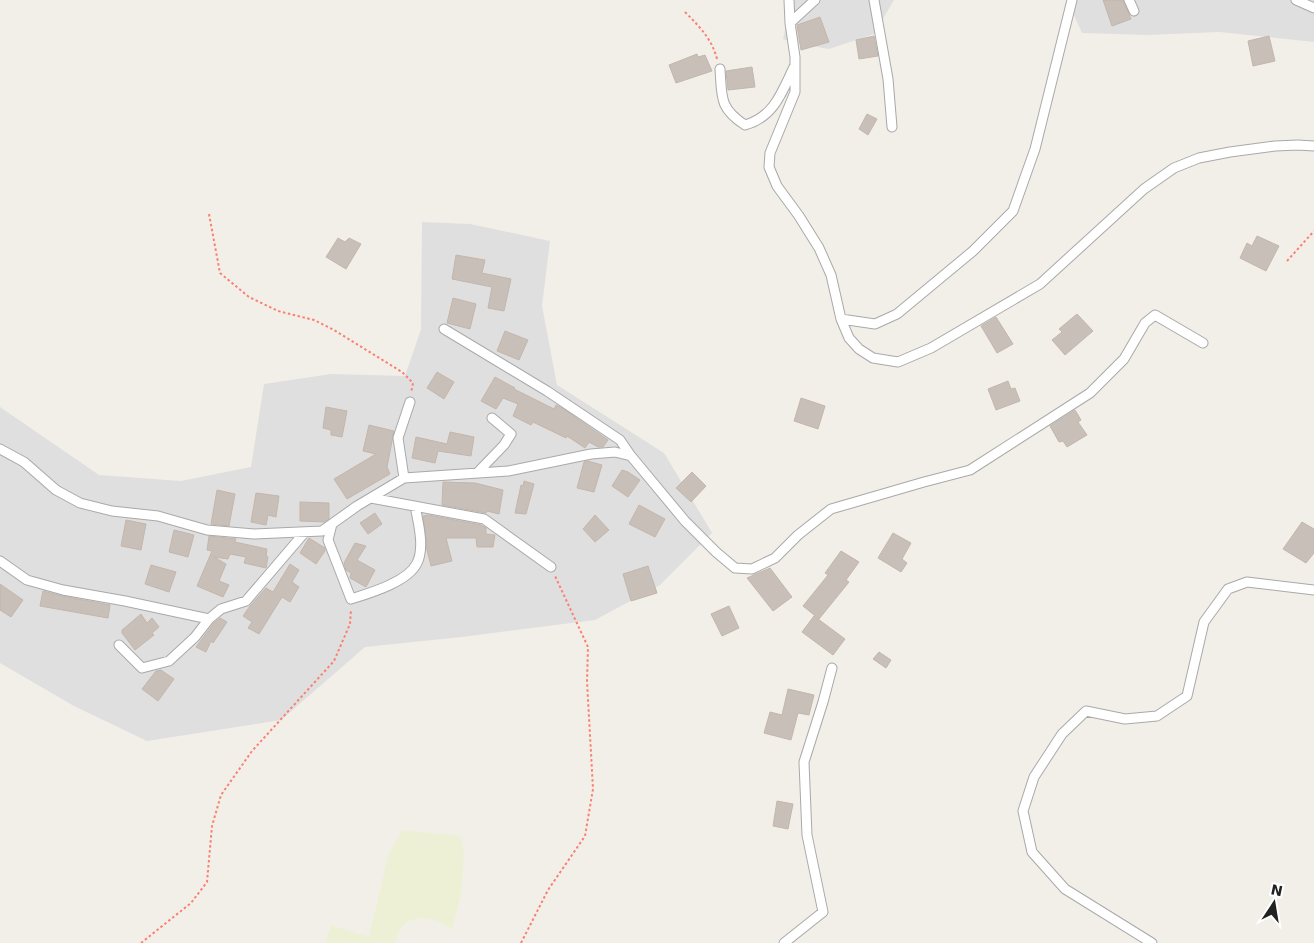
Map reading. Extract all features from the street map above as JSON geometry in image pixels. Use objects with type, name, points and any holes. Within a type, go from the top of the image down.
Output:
[{"type":"street","points":[[789,0],[795,65],[795,92],[770,153],[769,167],[777,186],[819,248],[831,275],[841,319],[849,338],[859,349],[873,358],[898,362],[931,348],[1040,284],[1144,189],[1174,168],[1199,158],[1230,152],[1275,146],[1314,146]]},
{"type":"street","points":[[790,23],[815,0]]},
{"type":"street","points":[[874,0],[888,79],[892,127]]},
{"type":"street","points":[[841,319],[875,324],[898,314],[973,251],[1014,211],[1035,149],[1072,0]]},
{"type":"street","points":[[1129,0],[1134,11]]},
{"type":"street","points":[[1296,0],[1314,8]]},
{"type":"street","points":[[720,69],[723,103],[734,117],[745,124],[757,122],[772,110],[795,65]]},
{"type":"street","points":[[444,329],[547,391],[620,440],[685,521],[716,552],[735,568],[752,569],[775,558],[798,535],[831,509],[970,470],[1090,393],[1124,359],[1145,323],[1155,315],[1203,343]]},
{"type":"street","points":[[404,478],[398,438],[410,402]]},
{"type":"street","points":[[477,473],[504,445],[511,434],[492,418]]},
{"type":"street","points":[[0,449],[24,462],[56,490],[80,503],[112,511],[158,516],[207,530],[254,534],[322,531],[404,478],[508,471],[590,454],[615,452],[631,456]]},
{"type":"street","points":[[371,498],[484,519],[551,567]]},
{"type":"street","points":[[332,524],[328,540],[351,599],[381,590],[412,571],[418,562],[421,550],[415,506]]},
{"type":"street","points":[[119,646],[142,668],[169,661],[195,637],[209,619],[221,608],[246,601],[305,532]]},
{"type":"street","points":[[0,560],[27,580],[63,590],[209,619]]},
{"type":"street","points":[[1152,943],[1065,889],[1032,852],[1023,811],[1034,778],[1062,734],[1086,711],[1125,719],[1158,716],[1187,696],[1204,622],[1228,589],[1247,582],[1314,590]]},
{"type":"street","points":[[784,943],[823,912],[807,835],[804,762],[832,668]]},
{"type":"path","points":[[685,12],[703,30],[715,48],[720,69]]},
{"type":"path","points":[[209,214],[220,272],[249,297],[278,311],[314,320],[334,330],[402,372],[413,383],[410,402]]},
{"type":"path","points":[[1286,260],[1314,231]]},
{"type":"path","points":[[521,943],[548,890],[584,836],[593,789],[586,681],[588,647],[551,567]]},
{"type":"path","points":[[141,943],[191,904],[207,882],[212,826],[222,795],[252,750],[334,660],[350,624],[351,599]]},
{"type":"shaded area","points":[[792,0],[894,0],[874,34],[829,49],[783,39]]},
{"type":"shaded area","points":[[1067,0],[1314,0],[1314,42],[1219,32],[1148,35],[1082,33]]},
{"type":"shaded area","points":[[422,222],[470,224],[550,241],[542,306],[557,385],[664,453],[712,533],[660,585],[595,620],[365,647],[281,720],[147,741],[74,706],[0,663],[0,407],[99,475],[181,481],[251,467],[264,384],[331,374],[405,376],[421,329]]},
{"type":"green space","points":[[402,830],[460,836],[464,853],[461,895],[452,929],[438,921],[422,918],[408,921],[399,930],[395,943],[325,943],[331,925],[369,937],[388,856]]},
{"type":"building","points":[[1103,0],[1123,0],[1131,19],[1112,26]]},
{"type":"building","points":[[820,17],[829,42],[801,50],[797,25]]},
{"type":"building","points":[[874,36],[878,56],[859,59],[856,40]]},
{"type":"building","points":[[1269,36],[1275,61],[1253,66],[1248,41]]},
{"type":"building","points":[[697,54],[698,57],[705,55],[712,71],[676,83],[669,65]]},
{"type":"building","points":[[752,67],[755,87],[728,90],[726,71]]},
{"type":"building","points":[[867,114],[877,119],[868,135],[859,129]]},
{"type":"building","points":[[1257,236],[1279,246],[1266,271],[1240,258],[1247,243],[1252,246]]},
{"type":"building","points":[[338,238],[345,242],[349,238],[361,244],[346,269],[326,257]]},
{"type":"building","points":[[456,255],[485,260],[482,273],[511,279],[504,311],[488,308],[492,287],[452,279]]},
{"type":"building","points":[[453,298],[476,304],[470,329],[447,323]]},
{"type":"building","points":[[1077,314],[1093,331],[1065,355],[1052,340],[1062,332],[1059,329]]},
{"type":"building","points":[[996,317],[1013,344],[997,353],[981,326]]},
{"type":"building","points":[[505,331],[528,340],[519,360],[497,351]]},
{"type":"building","points":[[437,372],[454,382],[444,399],[427,388]]},
{"type":"building","points":[[495,377],[554,409],[556,405],[562,408],[608,440],[603,447],[598,447],[589,442],[585,448],[567,436],[566,438],[533,422],[531,425],[513,416],[518,404],[503,398],[496,409],[481,401]]},
{"type":"building","points":[[1008,381],[1011,389],[1015,388],[1020,401],[996,410],[988,389]]},
{"type":"building","points":[[801,398],[825,406],[818,429],[794,421]]},
{"type":"building","points":[[326,407],[347,411],[342,437],[331,435],[331,430],[323,428]]},
{"type":"building","points":[[1075,410],[1081,420],[1078,422],[1087,435],[1067,447],[1063,441],[1059,442],[1050,426]]},
{"type":"building","points":[[369,425],[394,431],[387,467],[390,474],[347,499],[334,479],[376,454],[363,451]]},
{"type":"building","points":[[450,432],[474,437],[471,456],[438,451],[435,463],[412,458],[416,437],[447,444]]},
{"type":"building","points":[[588,461],[602,465],[594,492],[577,488],[584,462]]},
{"type":"building","points":[[622,470],[640,480],[628,497],[612,486]]},
{"type":"building","points":[[692,472],[706,486],[691,502],[676,488]]},
{"type":"building","points":[[524,481],[534,484],[526,514],[515,513],[521,485],[523,486]]},
{"type":"building","points":[[443,482],[475,483],[503,490],[499,514],[442,505]]},
{"type":"building","points":[[217,490],[235,494],[229,526],[211,524]]},
{"type":"building","points":[[256,493],[279,496],[276,517],[268,515],[266,525],[251,522]]},
{"type":"building","points":[[300,502],[329,503],[329,519],[324,522],[300,521]]},
{"type":"building","points":[[639,505],[665,519],[655,537],[629,524]]},
{"type":"building","points":[[375,513],[382,524],[368,534],[360,523]]},
{"type":"building","points":[[428,515],[481,525],[486,528],[486,534],[495,535],[493,547],[477,547],[476,538],[446,538],[452,561],[431,566],[423,516]]},
{"type":"building","points":[[595,515],[609,530],[595,542],[583,529]]},
{"type":"building","points":[[126,520],[146,524],[141,550],[121,546]]},
{"type":"building","points":[[1302,522],[1314,529],[1314,553],[1306,563],[1283,549]]},
{"type":"building","points":[[174,530],[194,535],[188,557],[169,552]]},
{"type":"building","points":[[893,533],[911,543],[902,559],[907,563],[901,572],[878,558]]},
{"type":"building","points":[[209,536],[236,539],[235,542],[267,549],[266,568],[244,563],[246,557],[230,554],[228,559],[214,557],[226,564],[219,581],[229,585],[223,597],[197,586],[212,551],[207,550]]},
{"type":"building","points":[[309,538],[325,548],[316,564],[300,553]]},
{"type":"building","points":[[355,543],[366,546],[357,560],[375,570],[366,587],[350,578],[351,573],[346,570],[344,563]]},
{"type":"building","points":[[841,551],[859,562],[846,580],[849,582],[819,619],[803,606],[828,575],[825,573]]},
{"type":"building","points":[[290,564],[299,570],[292,582],[299,587],[290,602],[282,597],[259,634],[248,628],[252,622],[243,616],[266,588],[273,592]]},
{"type":"building","points":[[151,565],[176,572],[169,592],[145,584]]},
{"type":"building","points":[[648,566],[657,593],[631,601],[623,574]]},
{"type":"building","points":[[770,568],[792,597],[773,611],[747,578]]},
{"type":"building","points":[[0,584],[23,600],[11,617],[0,610]]},
{"type":"building","points":[[43,591],[110,605],[108,618],[40,606]]},
{"type":"building","points":[[729,606],[739,628],[722,636],[711,614]]},
{"type":"building","points":[[141,614],[147,623],[152,618],[159,627],[152,633],[154,635],[135,650],[122,633],[122,630]]},
{"type":"building","points":[[814,616],[845,639],[833,655],[802,632]]},
{"type":"building","points":[[220,618],[227,622],[213,643],[211,641],[206,652],[196,647],[214,623]]},
{"type":"building","points":[[879,652],[891,660],[886,668],[873,659]]},
{"type":"building","points":[[161,670],[174,679],[158,701],[142,689],[156,671]]},
{"type":"building","points":[[788,689],[814,695],[809,715],[798,713],[791,740],[764,733],[770,712],[782,715]]},
{"type":"building","points":[[777,801],[793,804],[788,829],[773,826]]}]
